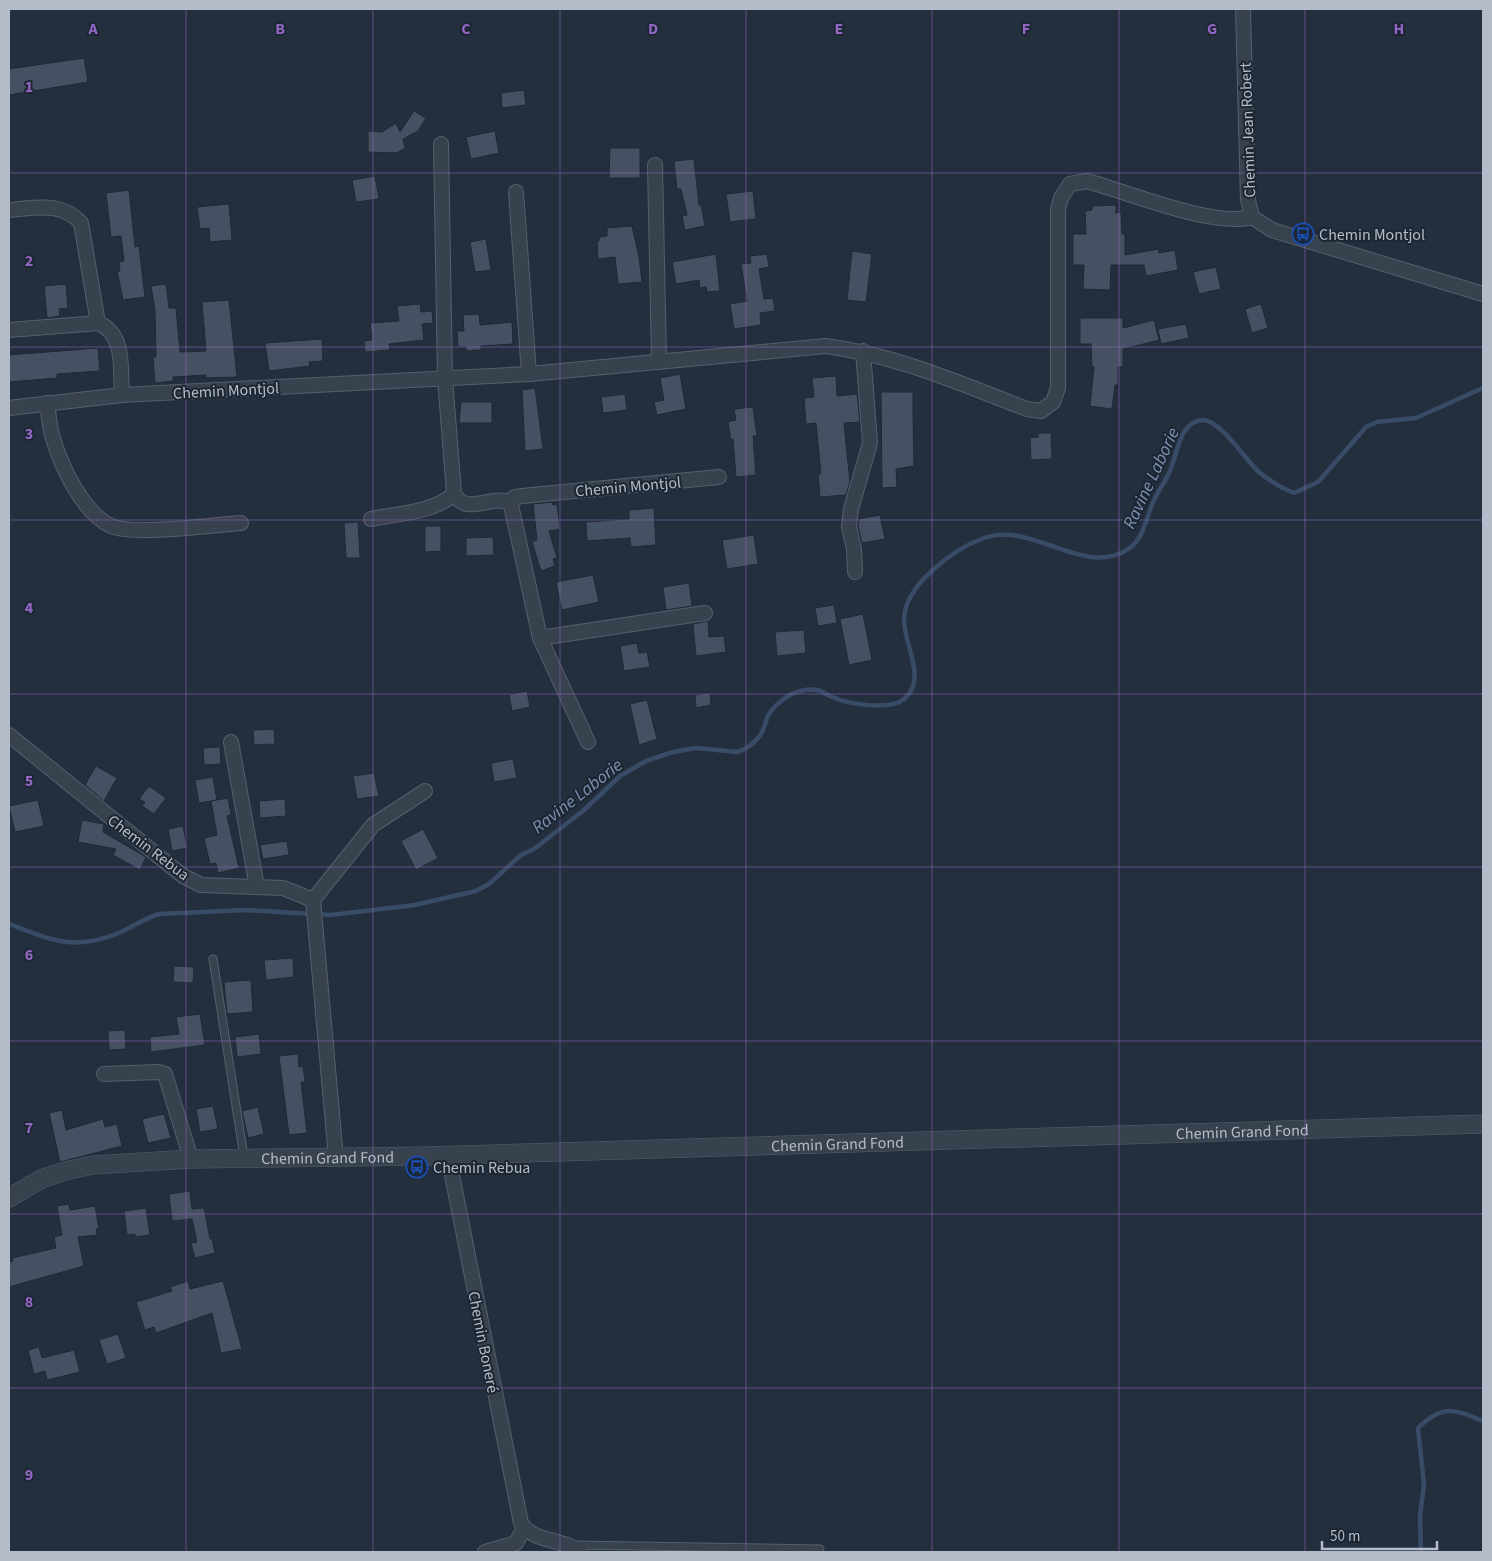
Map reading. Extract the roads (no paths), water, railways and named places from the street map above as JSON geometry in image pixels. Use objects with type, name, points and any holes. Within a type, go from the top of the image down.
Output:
[{"type":"street","name":"Chemin Jean Robert","points":[[1243,9],[1248,200],[1252,217],[1272,230],[1483,294]]},
{"type":"street","points":[[371,519],[435,506],[447,501],[454,493],[445,380],[441,144]]},
{"type":"street","points":[[655,165],[659,360]]},
{"type":"street","name":"Chemin Montjol","points":[[9,408],[122,395],[445,380],[529,374],[659,360],[826,346],[864,351],[911,364],[1027,409],[1041,411],[1053,402],[1058,388],[1058,210],[1061,198],[1070,184],[1087,181],[1187,210],[1230,220],[1252,217]]},
{"type":"street","points":[[516,192],[529,374]]},
{"type":"street","points":[[9,210],[50,207],[62,209],[73,214],[81,223],[98,322]]},
{"type":"street","points":[[9,330],[98,322],[114,334],[119,346],[122,395]]},
{"type":"street","points":[[855,572],[854,549],[849,527],[851,509],[870,443],[864,351]]},
{"type":"street","points":[[47,404],[52,437],[68,476],[92,512],[111,526],[134,531],[241,523]]},
{"type":"street","name":"Chemin Montjol","points":[[454,493],[460,502],[469,504],[508,502],[515,497],[522,496],[719,477]]},
{"type":"street","points":[[508,502],[513,512],[540,638],[588,742]]},
{"type":"street","points":[[540,638],[705,613]]},
{"type":"street","name":"Chemin Rebua","points":[[9,735],[183,876],[201,885],[283,888],[314,904]]},
{"type":"street","points":[[231,742],[257,887]]},
{"type":"street","points":[[336,1158],[315,933],[314,904],[373,825],[425,791]]},
{"type":"street","points":[[104,1074],[158,1072],[164,1074],[168,1079],[191,1159]]},
{"type":"street","name":"Chemin Grand Fond","points":[[9,1198],[41,1179],[65,1171],[93,1165],[191,1159],[448,1155],[1483,1124]]},
{"type":"street","name":"Chemin Boneré","points":[[448,1155],[517,1506],[524,1528]]},
{"type":"street","points":[[485,1552],[516,1542],[524,1528],[535,1536],[567,1545],[580,1552]]},
{"type":"lane","points":[[213,959],[244,1157]]},
{"type":"lane","points":[[567,1545],[820,1549]]},
{"type":"waterway","name":"Ravine Laborie","points":[[9,924],[51,939],[76,942],[105,938],[159,914],[245,910],[331,915],[415,905],[476,891],[489,884],[521,855],[534,849],[584,810],[620,776],[646,761],[673,752],[696,748],[741,751],[760,736],[768,716],[774,708],[795,692],[817,690],[839,700],[858,704],[889,705],[898,703],[911,691],[915,672],[905,630],[906,607],[912,594],[933,570],[972,543],[984,538],[1003,535],[1021,537],[1078,554],[1096,557],[1114,556],[1131,547],[1143,531],[1152,504],[1172,466],[1183,434],[1194,422],[1209,421],[1232,441],[1259,472],[1276,484],[1294,493],[1318,482],[1366,427],[1377,422],[1416,418],[1483,388]]},
{"type":"waterway","points":[[1421,1552],[1420,1515],[1424,1485],[1418,1428],[1434,1415],[1449,1411],[1483,1421]]},
{"type":"place","name":"Chemin Montjol","points":[[1303,234]]},
{"type":"place","name":"Chemin Rebua","points":[[417,1167]]}]
